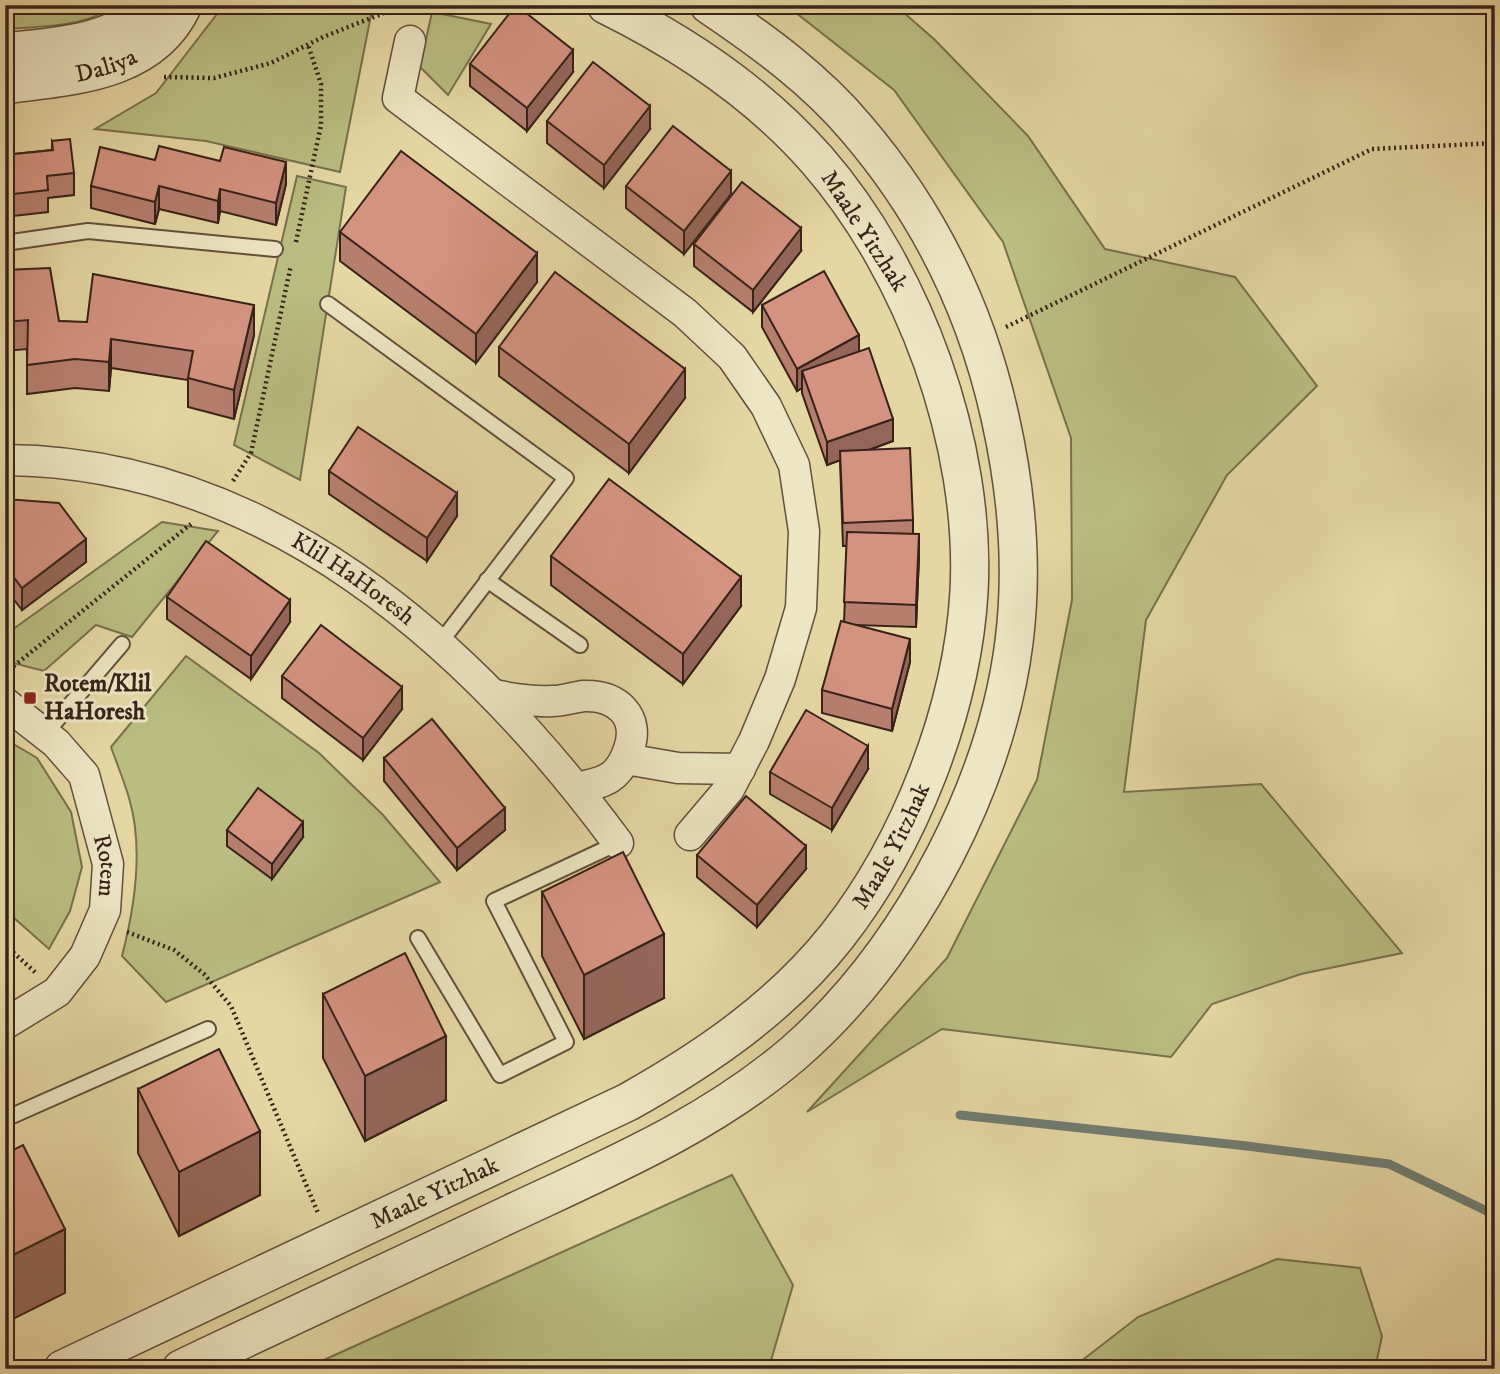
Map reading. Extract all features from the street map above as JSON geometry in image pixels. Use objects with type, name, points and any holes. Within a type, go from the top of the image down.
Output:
[{"type":"street","name":"Daliya","points":[[5,52],[74,43],[104,36],[127,23],[144,5]]},
{"type":"street","name":"Daliya","points":[[5,85],[80,75],[115,66],[146,49],[164,33],[183,5]]},
{"type":"street","name":"Maale Yitzhak","points":[[64,1369],[628,1102],[711,1053],[798,980],[830,944],[867,892],[916,800],[940,740],[954,690],[969,592],[965,507],[932,356],[892,267],[845,194],[779,121],[707,65],[606,5]]},
{"type":"street","name":"Maale Yitzhak","points":[[181,1369],[651,1148],[740,1094],[791,1055],[834,1016],[877,966],[910,919],[962,820],[988,757],[1014,650],[1020,594],[1016,500],[1006,444],[980,340],[936,242],[877,154],[813,83],[709,5]]},
{"type":"street","points":[[410,41],[398,98],[685,313],[732,356],[766,406],[794,465],[804,531],[801,608],[780,680],[740,769],[729,789],[690,835]]},
{"type":"street","name":"Klil HaHoresh","points":[[5,460],[94,469],[191,491],[262,521],[344,569],[418,623],[494,695],[529,730],[578,788],[618,843]]},
{"type":"street","points":[[494,695],[523,700],[554,701],[586,696],[611,699],[628,715],[634,734],[625,759],[609,781],[578,788]]},
{"type":"street","name":"Rotem","points":[[5,703],[45,734],[84,775],[108,864],[105,910],[85,956],[57,992],[5,1024]]},
{"type":"street","points":[[625,759],[678,768],[740,769]]},
{"type":"lane","points":[[5,243],[88,231],[275,249]]},
{"type":"lane","points":[[328,304],[566,478],[440,643]]},
{"type":"lane","points":[[488,580],[580,645]]},
{"type":"lane","points":[[45,734],[122,644]]},
{"type":"lane","points":[[418,938],[500,1075],[566,1042],[495,901],[618,843]]},
{"type":"lane","points":[[5,1118],[208,1030]]},
{"type":"path","points":[[115,66],[158,76],[214,78],[271,63],[384,13],[393,5]]},
{"type":"path","points":[[295,248],[321,125],[321,85],[307,45]]},
{"type":"path","points":[[980,340],[1372,149],[1495,143]]},
{"type":"path","points":[[5,673],[218,503],[251,453],[292,262]]},
{"type":"path","points":[[100,921],[174,950],[204,974],[231,1006],[330,1242]]},
{"type":"path","points":[[5,945],[57,992]]},
{"type":"green space","points":[[5,5],[111,5],[91,18],[77,22],[5,29]]},
{"type":"green space","points":[[224,5],[373,5],[340,172],[206,141],[95,129],[156,93]]},
{"type":"green space","points":[[786,5],[895,5],[935,40],[1028,136],[1105,249],[1235,277],[1317,386],[1227,475],[1146,620],[1124,792],[1261,784],[1402,953],[1301,974],[1212,1004],[1171,1057],[942,1029],[807,1112],[947,958],[1037,780],[1072,600],[1071,438],[1003,242],[894,90]]},
{"type":"green space","points":[[432,12],[491,24],[448,95],[420,67]]},
{"type":"green space","points":[[297,176],[346,187],[300,480],[234,445]]},
{"type":"green space","points":[[162,522],[218,531],[132,637],[96,625],[44,671],[5,661],[5,635]]},
{"type":"green space","points":[[186,656],[319,753],[383,815],[440,882],[166,1002],[122,956],[134,897],[136,837],[129,798],[111,747]]},
{"type":"green space","points":[[5,739],[37,758],[71,812],[82,867],[70,911],[49,949],[5,910]]},
{"type":"green space","points":[[732,1175],[793,1285],[770,1364],[764,1369],[304,1369]]},
{"type":"green space","points":[[1277,1259],[1360,1268],[1382,1336],[1375,1369],[1071,1369],[1138,1317]]},
{"type":"building","points":[[516,5],[573,50],[527,108],[470,64]]},
{"type":"building","points":[[593,62],[650,106],[604,165],[547,121]]},
{"type":"building","points":[[673,126],[731,171],[684,231],[626,186]]},
{"type":"building","points":[[70,139],[74,173],[47,176],[48,190],[5,195],[5,155],[53,150],[52,141]]},
{"type":"building","points":[[159,146],[220,161],[224,147],[286,162],[276,203],[220,189],[218,201],[159,186],[155,202],[91,186],[100,147],[155,160]]},
{"type":"building","points":[[401,151],[537,253],[476,334],[340,232]]},
{"type":"building","points":[[742,182],[801,228],[753,290],[694,244]]},
{"type":"building","points":[[50,268],[59,321],[87,322],[93,274],[254,305],[234,390],[188,378],[193,351],[111,339],[109,362],[75,359],[27,365],[28,320],[5,322],[5,270]]},
{"type":"building","points":[[824,271],[859,335],[797,369],[762,305]]},
{"type":"building","points":[[555,272],[685,369],[629,444],[499,347]]},
{"type":"building","points":[[869,348],[893,419],[827,442],[802,371]]},
{"type":"building","points":[[358,427],[457,493],[427,538],[329,471]]},
{"type":"building","points":[[910,448],[913,520],[843,523],[840,451]]},
{"type":"building","points":[[609,479],[741,577],[683,654],[551,556]]},
{"type":"building","points":[[5,499],[59,503],[86,539],[22,588],[5,566]]},
{"type":"building","points":[[847,532],[919,534],[916,605],[844,602]]},
{"type":"building","points":[[206,541],[290,600],[251,656],[167,597]]},
{"type":"building","points":[[841,621],[910,639],[892,709],[822,690]]},
{"type":"building","points":[[321,625],[402,687],[363,738],[282,676]]},
{"type":"building","points":[[806,710],[868,746],[832,808],[770,772]]},
{"type":"building","points":[[432,719],[505,808],[457,848],[384,758]]},
{"type":"building","points":[[258,788],[303,822],[272,864],[227,830]]},
{"type":"building","points":[[746,796],[806,846],[757,905],[697,855]]},
{"type":"building","points":[[623,852],[664,934],[584,975],[542,892]]},
{"type":"building","points":[[405,953],[446,1036],[365,1076],[323,994]]},
{"type":"building","points":[[219,1049],[260,1131],[179,1172],[138,1089]]},
{"type":"building","points":[[23,1145],[65,1229],[5,1259],[5,1154]]},
{"type":"waterway","points":[[960,1115],[1389,1164],[1495,1215]]},
{"type":"place","name":"Rotem/Klil HaHoresh","points":[[30,698]]}]
